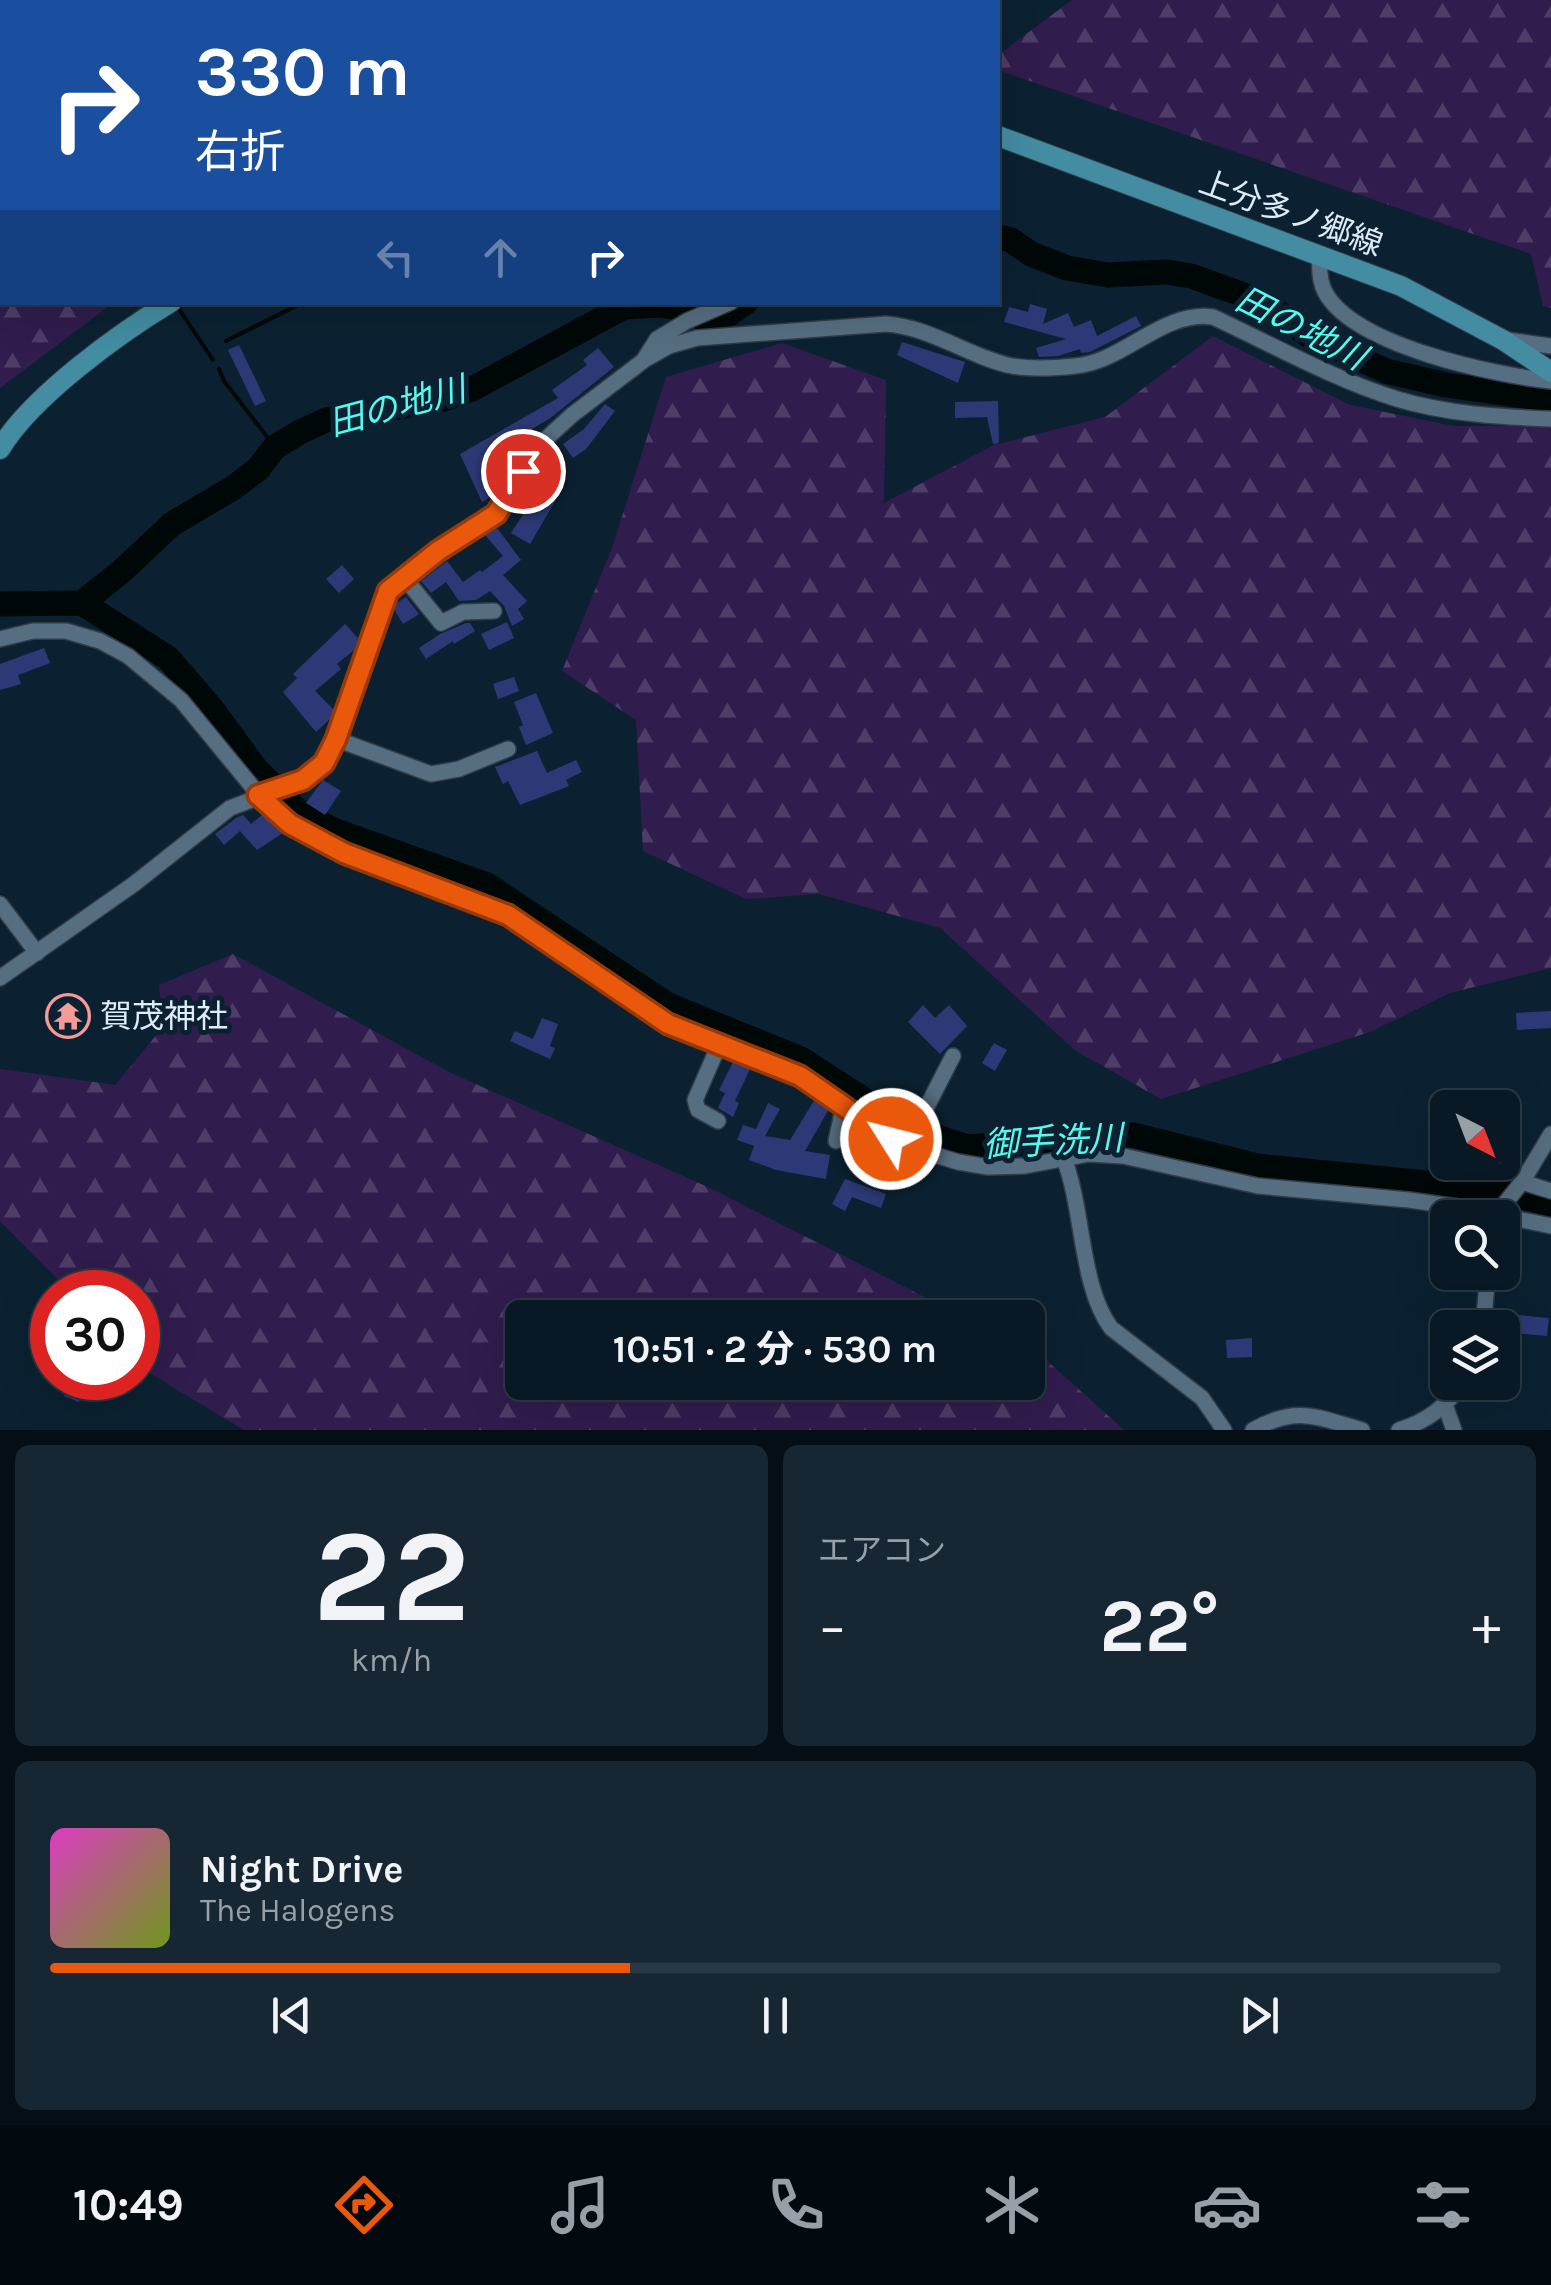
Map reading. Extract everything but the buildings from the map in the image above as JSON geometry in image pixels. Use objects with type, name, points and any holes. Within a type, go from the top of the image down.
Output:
[{"type":"main road","name":"上分多ノ郷線","points":[[1000,137],[1401,286],[1509,343],[1551,372]]},
{"type":"main road","points":[[0,450],[21,419],[48,394],[167,305]]},
{"type":"street","points":[[1320,254],[1325,292],[1354,320],[1450,364],[1551,381]]},
{"type":"street","points":[[642,361],[657,339],[723,305]]},
{"type":"street","points":[[0,978],[134,884],[230,808],[314,773],[336,739],[382,601],[403,576],[496,514],[536,448],[572,414],[642,361],[669,346],[697,338],[886,324],[912,329],[1013,366],[1072,367],[1097,362],[1168,325],[1200,315],[1212,316],[1401,400],[1472,413],[1551,419]]},
{"type":"street","points":[[1509,343],[1551,346]]},
{"type":"street","points":[[403,576],[441,623],[463,612],[494,611]]},
{"type":"street","points":[[0,639],[33,631],[66,631],[100,641],[128,656],[194,714],[290,824],[344,853],[508,915],[668,1024],[800,1076],[907,1141],[958,1162],[988,1167],[1090,1154],[1123,1156],[1258,1186],[1430,1203]]},
{"type":"street","points":[[336,739],[431,774],[459,769],[508,749]]},
{"type":"street","points":[[0,904],[37,953]]},
{"type":"street","points":[[718,1122],[698,1110],[695,1100],[719,1045]]},
{"type":"street","points":[[907,1141],[953,1056]]},
{"type":"street","points":[[836,1141],[844,1105]]},
{"type":"street","points":[[1507,1200],[1521,1185],[1551,1134]]},
{"type":"street","points":[[1064,1159],[1101,1314],[1111,1328],[1202,1398],[1224,1430]]},
{"type":"street","points":[[1521,1185],[1551,1191]]},
{"type":"street","points":[[1520,1218],[1551,1226]]},
{"type":"street","points":[[1399,1430],[1423,1422],[1448,1400]]},
{"type":"street","points":[[1445,1404],[1454,1430]]},
{"type":"street","points":[[1252,1430],[1286,1414],[1362,1430]]},
{"type":"green space","points":[[1072,0],[1551,0],[1551,308],[1543,306],[1531,254],[1000,71],[1000,54]]},
{"type":"green space","points":[[0,305],[110,305],[0,388]]},
{"type":"green space","points":[[1213,336],[1350,405],[1454,426],[1551,426],[1551,968],[1450,993],[1370,1032],[1161,1099],[1076,1051],[940,928],[819,894],[746,899],[643,851],[636,720],[562,671],[612,548],[666,377],[782,343],[886,380],[884,503],[994,445],[1105,417]]},
{"type":"green space","points":[[233,954],[451,1073],[708,1187],[931,1300],[505,1300],[505,1400],[1045,1400],[1045,1359],[1124,1430],[244,1430],[160,1379],[160,1270],[48,1270],[0,1221],[0,1069],[115,1085],[163,1027],[159,985]]},
{"type":"waterway","name":"田の地川","points":[[1000,237],[1067,268],[1108,275],[1167,272],[1191,276],[1266,303],[1308,335],[1386,371],[1446,385],[1551,400]]},
{"type":"waterway","points":[[226,341],[298,305]]},
{"type":"waterway","name":"田の地川","points":[[82,603],[172,524],[233,488],[258,469],[275,447],[300,432],[326,420],[444,399],[472,389],[624,307],[659,305]]},
{"type":"waterway","name":"田の地川","points":[[659,305],[680,308],[707,320],[729,314],[742,305]]},
{"type":"waterway","points":[[177,306],[213,360]]},
{"type":"waterway","points":[[219,369],[275,447]]},
{"type":"waterway","name":"御手洗川","points":[[0,604],[82,603],[168,658],[256,769],[301,814],[336,831],[487,885],[668,1005],[801,1059],[906,1127],[967,1147],[1133,1135],[1257,1166],[1495,1190],[1551,1204]]},
{"type":"place","name":"賀茂神社","points":[[68,1016]]},
{"type":"route","points":[[523,471],[496,514],[438,551],[388,591],[324,763],[303,780],[258,795],[290,824],[344,853],[508,915],[668,1024],[800,1076],[891,1139]]}]
